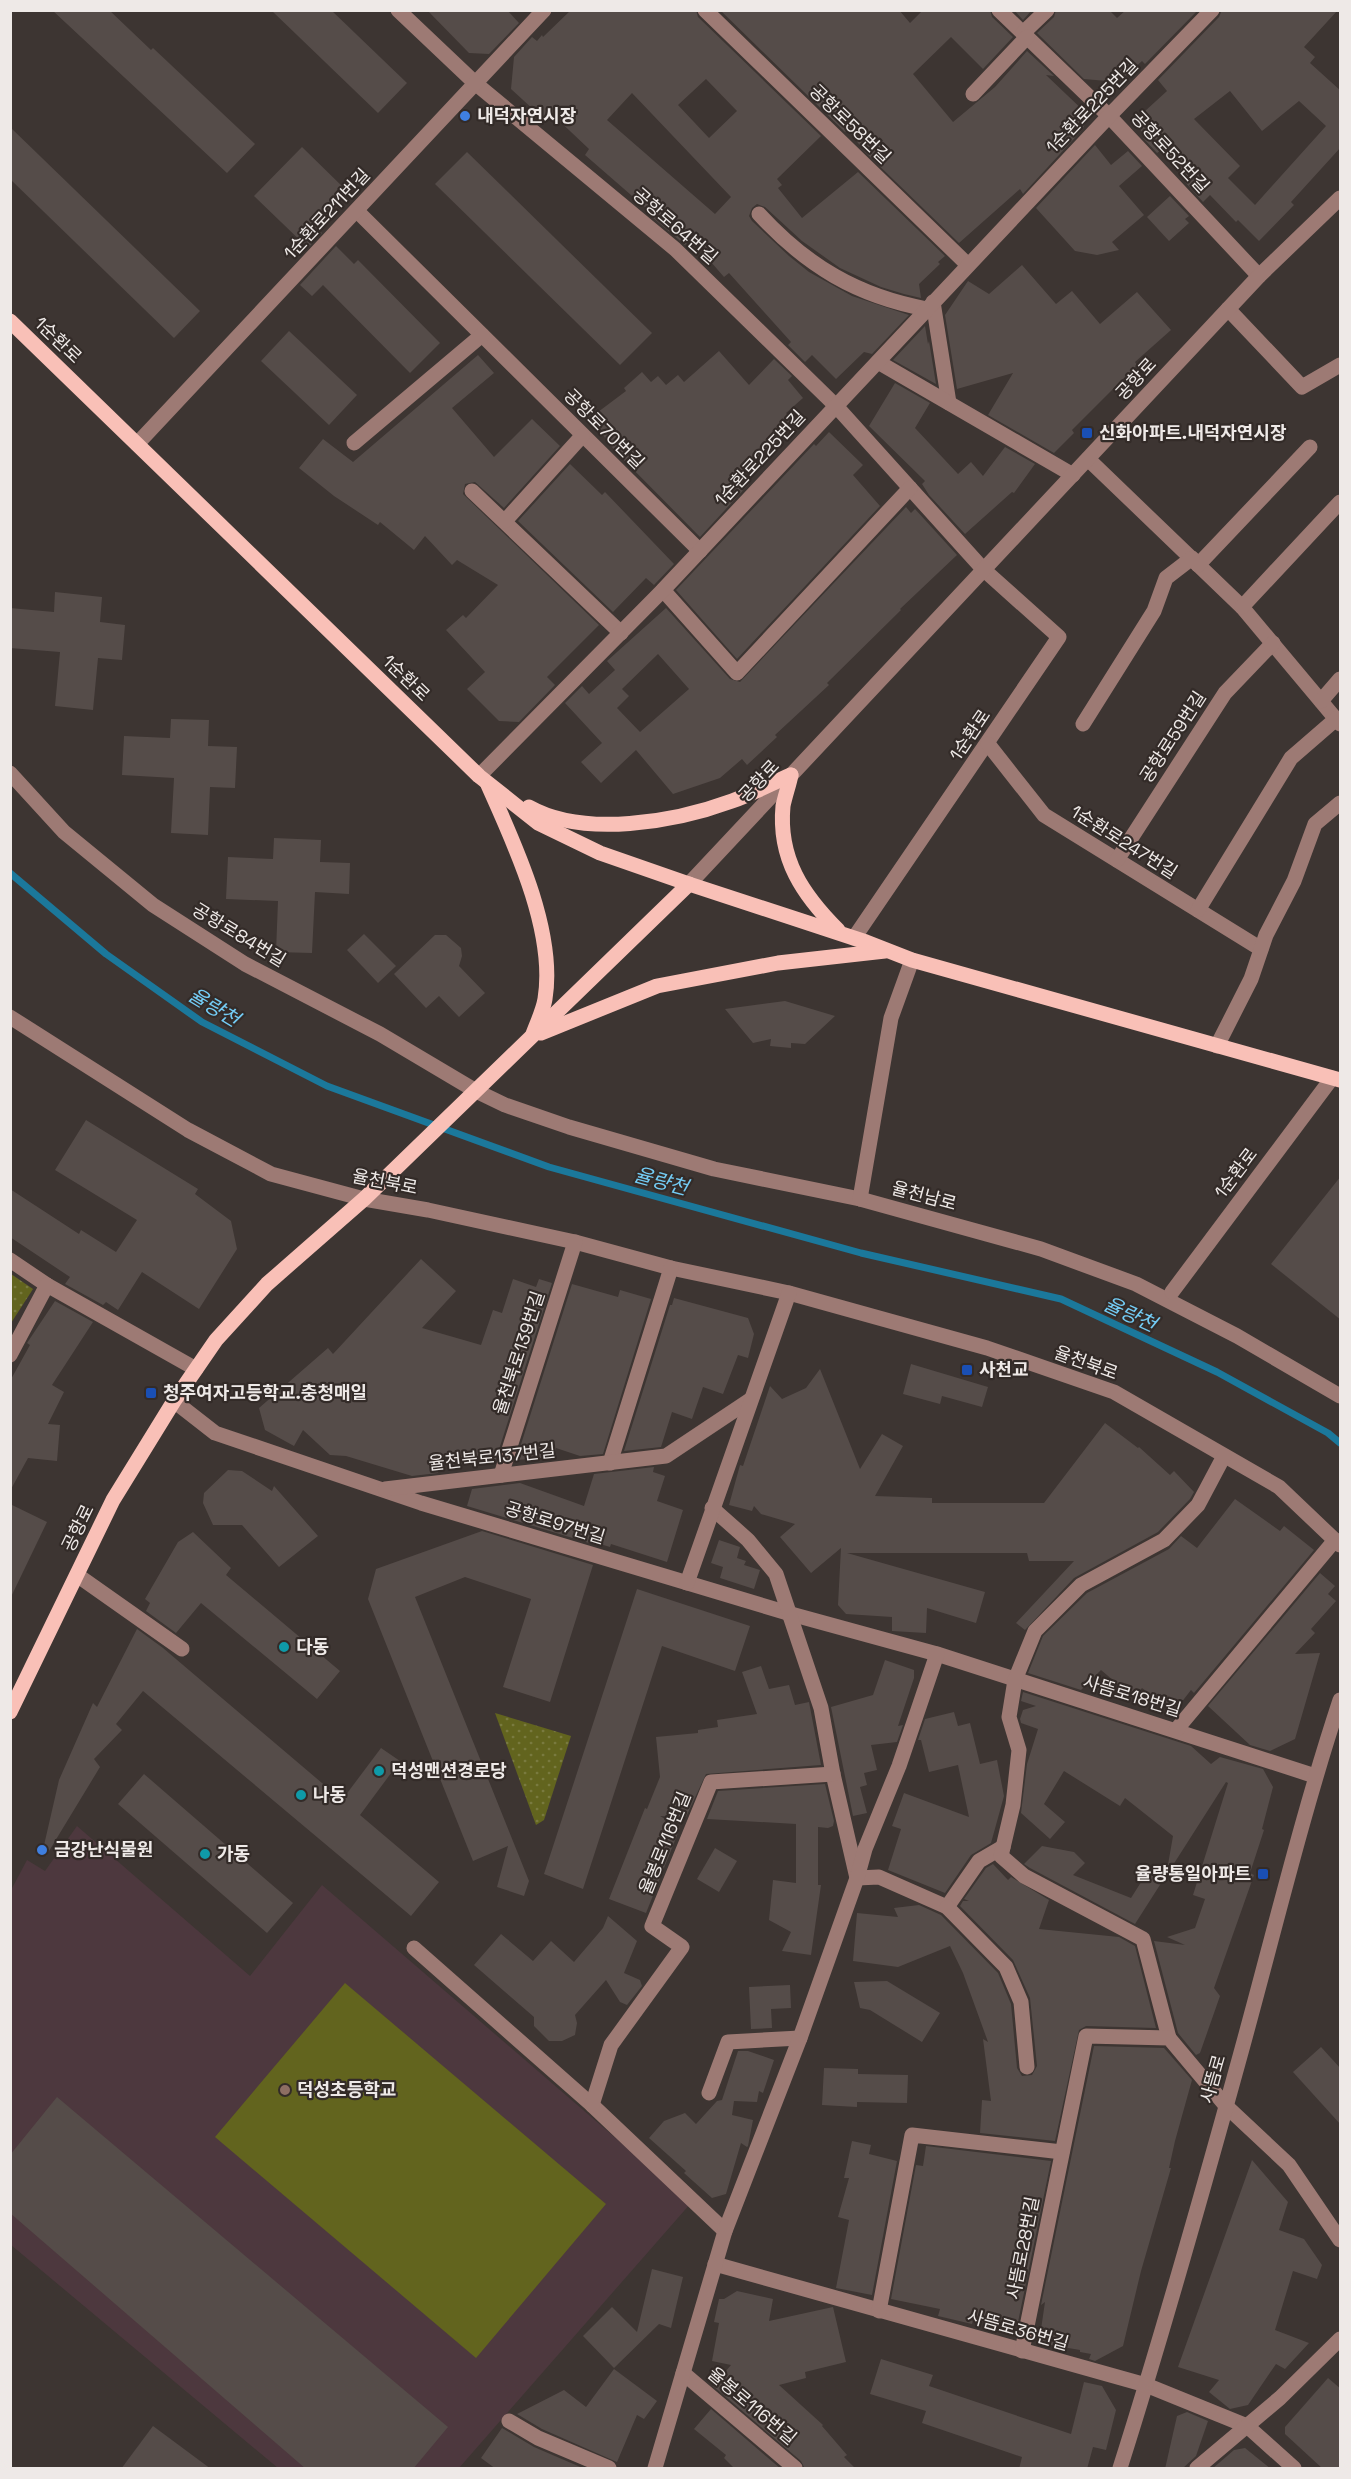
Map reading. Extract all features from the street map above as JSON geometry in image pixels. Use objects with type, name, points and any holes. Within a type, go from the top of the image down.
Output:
[{"type":"main road","name":"1순환로","points":[[10,321],[483,779],[538,823],[600,852],[689,884],[848,935],[912,960],[1336,1079]]},
{"type":"main road","points":[[483,779],[542,814],[571,821],[630,824],[702,811],[733,801],[791,775]]},
{"type":"main road","points":[[791,775],[783,806],[786,845],[796,880],[806,895],[848,935]]},
{"type":"main road","points":[[483,779],[518,852],[530,887],[544,943],[545,1000],[532,1036]]},
{"type":"main road","name":"공항로","points":[[10,1712],[113,1500],[174,1401],[216,1340],[267,1284],[388,1177],[689,884]]},
{"type":"main road","points":[[532,1036],[657,986],[778,963],[890,951]]},
{"type":"street","name":"공항로64번길","points":[[398,10],[475,83],[675,249],[836,406],[983,568]]},
{"type":"street","name":"1순환로211번길","points":[[137,444],[544,10]]},
{"type":"street","name":"공항로58번길","points":[[705,10],[968,265]]},
{"type":"street","name":"공항로52번길","points":[[999,10],[1109,116],[1259,276]]},
{"type":"street","points":[[973,94],[1047,10]]},
{"type":"street","name":"1순환로225번길","points":[[483,779],[1109,116],[1212,10]]},
{"type":"street","name":"공항로","points":[[689,884],[1259,276],[1341,198]]},
{"type":"street","name":"공항로70번길","points":[[357,211],[699,551]]},
{"type":"street","points":[[759,214],[777,234],[811,262],[853,287],[894,303],[930,306],[949,403]]},
{"type":"street","points":[[1228,309],[1302,387],[1341,365]]},
{"type":"street","points":[[354,442],[482,335]]},
{"type":"street","points":[[878,362],[1073,475]]},
{"type":"street","points":[[505,521],[582,436]]},
{"type":"street","points":[[1083,723],[1154,611],[1166,578],[1195,561],[1310,447]]},
{"type":"street","points":[[1088,459],[1242,607],[1338,721],[1291,758],[1198,910]]},
{"type":"street","points":[[663,590],[737,673],[910,488]]},
{"type":"street","points":[[472,491],[621,633]]},
{"type":"street","points":[[1242,607],[1341,502]]},
{"type":"street","name":"1순환로","points":[[848,935],[988,744],[1059,637],[983,568]]},
{"type":"street","name":"공항로59번길","points":[[1117,860],[1225,693],[1273,643]]},
{"type":"street","points":[[1321,700],[1341,680]]},
{"type":"street","name":"1순환로247번길","points":[[988,744],[1044,815],[1261,949]]},
{"type":"street","name":"공항로84번길","points":[[10,773],[64,832],[153,905],[244,964],[380,1034],[476,1091]]},
{"type":"street","points":[[1217,1046],[1251,979],[1261,949],[1294,881],[1315,824],[1341,803]]},
{"type":"street","points":[[860,1199],[891,1018],[912,960]]},
{"type":"street","name":"율천북로","points":[[10,1017],[188,1130],[271,1174],[364,1199],[428,1210],[575,1242],[671,1268],[789,1293],[987,1348],[1114,1392],[1279,1487],[1338,1543],[1176,1730]]},
{"type":"street","name":"1순환로","points":[[1172,1292],[1336,1079]]},
{"type":"street","name":"율천남로","points":[[476,1091],[569,1127],[703,1166],[860,1199],[1041,1249],[1136,1284],[1237,1336],[1341,1396]]},
{"type":"street","name":"율천북로139번길","points":[[501,1475],[575,1242]]},
{"type":"street","points":[[10,1260],[47,1286],[196,1369]]},
{"type":"street","points":[[610,1463],[671,1268]]},
{"type":"street","points":[[10,1355],[47,1286]]},
{"type":"street","points":[[687,1583],[789,1293]]},
{"type":"street","name":"율천북로137번길","points":[[379,1489],[666,1456],[750,1400]]},
{"type":"street","name":"공항로97번길","points":[[174,1401],[215,1433],[379,1489],[791,1614],[937,1654]]},
{"type":"street","points":[[1224,1456],[1198,1505],[1164,1540],[1081,1585],[1035,1631],[1015,1680],[1008,1718],[1018,1750],[1013,1805],[1001,1856],[1024,1876],[1143,1940],[1169,2038],[1226,2106],[1289,2165],[1341,2240]]},
{"type":"street","points":[[712,1508],[748,1539],[776,1574],[821,1708],[833,1774],[857,1878],[879,1877],[947,1907],[1006,1967],[1021,2002],[1027,2067]]},
{"type":"street","points":[[77,1575],[182,1649]]},
{"type":"street","name":"사뜸로18번길","points":[[937,1654],[1315,1776]]},
{"type":"street","name":"율봉로116번길","points":[[655,2469],[725,2231],[800,2038],[857,1878],[865,1849],[899,1766],[937,1654]]},
{"type":"street","name":"사뜸로","points":[[1120,2469],[1226,2106],[1315,1776],[1341,1700]]},
{"type":"street","name":"율봉로116번길","points":[[592,2105],[611,2045],[682,1947],[652,1926],[711,1782],[833,1774]]},
{"type":"street","points":[[947,1907],[979,1861],[1003,1847]]},
{"type":"street","points":[[414,1948],[592,2105],[725,2231]]},
{"type":"street","name":"사뜸로28번길","points":[[1022,2351],[1086,2036],[1169,2038]]},
{"type":"street","points":[[709,2093],[728,2042],[800,2038]]},
{"type":"street","points":[[879,2311],[912,2135],[1062,2152]]},
{"type":"street","name":"사뜸로36번길","points":[[715,2264],[1146,2385],[1247,2426]]},
{"type":"street","points":[[1197,2469],[1281,2398],[1341,2339]]},
{"type":"street","name":"율봉로116번길","points":[[683,2373],[795,2469]]},
{"type":"street","points":[[509,2421],[538,2438],[609,2469]]},
{"type":"street","points":[[1247,2426],[1294,2469]]},
{"type":"shaded area","points":[[11,1274],[33,1289],[11,1323]]},
{"type":"shaded area","points":[[495,1713],[571,1736],[544,1820],[536,1825]]},
{"type":"shaded area","name":"덕성초등학교","points":[[77,1826],[250,1976],[322,1885],[691,2203],[459,2468],[278,2468],[11,2245],[10,1892],[27,1860],[45,1871]]},
{"type":"shaded area","points":[[345,1983],[606,2204],[476,2358],[215,2137]]},
{"type":"building","points":[[52,10],[109,10],[255,144],[227,173]]},
{"type":"building","points":[[271,10],[331,10],[407,83],[378,113]]},
{"type":"building","points":[[427,10],[507,10],[519,23],[489,54],[469,53]]},
{"type":"building","points":[[571,10],[696,10],[698,17],[821,136],[777,179],[782,185],[778,188],[802,218],[858,172],[945,256],[919,284],[921,298],[881,287],[840,268],[802,241],[765,207],[757,204],[752,208],[749,216],[752,221],[809,272],[852,296],[909,315],[872,354],[864,352],[836,379],[812,355],[805,362],[788,345],[791,342],[729,273],[724,277],[691,239],[685,245],[652,217],[654,215],[585,155],[589,149],[552,114],[546,121],[511,89],[514,57],[532,37],[537,41],[542,35],[543,37]],"holes":[[[706,79],[737,111],[709,138],[678,105]],[[632,93],[731,197],[715,214],[607,120]]]},
{"type":"building","points":[[720,10],[899,10],[910,23],[923,10],[990,10],[992,17],[1013,37],[983,69],[951,37],[913,74],[953,122],[995,87],[1027,51],[1054,76],[1046,75],[1088,115],[1083,129],[1023,194],[1020,189],[959,243],[865,152],[848,130],[845,132]]},
{"type":"building","points":[[1014,10],[1032,10],[1023,20]]},
{"type":"building","points":[[1056,10],[1109,10],[1117,18],[1126,10],[1198,10],[1145,64],[1142,61],[1118,82],[1084,79],[1037,33],[1054,17]]},
{"type":"building","points":[[1222,10],[1338,10],[1304,47],[1315,57],[1310,63],[1341,91],[1341,147],[1291,202],[1294,205],[1259,241],[1238,220],[1236,222],[1210,195],[1203,202],[1185,182],[1187,180],[1160,151],[1157,153],[1143,138],[1146,136],[1133,122],[1167,91],[1158,80],[1219,17]],"holes":[[[1230,91],[1262,131],[1299,101],[1326,126],[1255,205],[1228,178],[1240,166],[1194,119]]]},
{"type":"building","points":[[10,127],[200,311],[174,338],[10,179]]},
{"type":"building","points":[[1095,145],[1111,165],[1128,151],[1142,166],[1119,186],[1144,215],[1112,242],[1119,250],[1097,255],[1075,251],[1036,208]]},
{"type":"building","points":[[302,147],[348,192],[315,227],[322,233],[308,248],[254,196]]},
{"type":"building","points":[[467,152],[652,333],[620,365],[435,184]]},
{"type":"building","points":[[1170,196],[1189,216],[1185,219],[1189,223],[1169,241],[1147,217]]},
{"type":"building","points":[[336,246],[354,264],[358,260],[440,343],[410,373],[323,285],[312,296],[300,285]]},
{"type":"building","points":[[1022,265],[1056,304],[1072,291],[1100,324],[1137,292],[1171,330],[1135,362],[1137,365],[1072,430],[1074,433],[1054,453],[988,415],[1013,373],[957,389],[945,315],[968,281],[989,294]]},
{"type":"building","points":[[925,326],[928,344],[929,341],[936,384],[893,360]]},
{"type":"building","points":[[289,331],[357,395],[329,425],[261,361]]},
{"type":"building","points":[[719,351],[749,385],[774,359],[792,376],[788,380],[803,398],[786,413],[793,421],[740,474],[749,484],[700,537],[615,451],[590,418],[626,391],[624,388],[642,372],[651,382],[658,376],[666,385],[678,375],[684,382]]},
{"type":"building","points":[[478,355],[494,373],[452,408],[494,457],[532,419],[560,446],[504,508],[475,482],[465,484],[463,494],[599,625],[547,677],[555,685],[519,722],[499,721],[467,689],[485,672],[446,630],[463,615],[466,618],[498,585],[457,560],[452,565],[425,536],[414,550],[380,522],[378,525],[334,496],[299,468],[323,439],[353,462]]},
{"type":"building","points":[[895,383],[930,403],[915,428],[958,474],[971,462],[983,476],[1005,447],[1035,464],[1014,493],[1012,492],[965,534],[929,495],[922,484],[925,481],[869,426]]},
{"type":"building","points":[[829,432],[863,465],[853,475],[880,506],[737,659],[676,590],[814,444],[816,446]]},
{"type":"building","points":[[570,464],[602,495],[605,492],[674,564],[654,585],[646,578],[613,612],[518,521]]},
{"type":"building","points":[[906,507],[911,513],[915,509],[957,555],[900,609],[827,683],[829,685],[775,735],[777,737],[747,765],[742,759],[720,778],[673,794],[636,750],[601,783],[581,762],[602,743],[565,703],[582,686],[589,694],[615,670],[607,661],[666,608],[730,679],[740,682]],"holes":[[[658,654],[689,689],[640,732],[617,708],[629,696],[622,689]]]},
{"type":"building","points":[[55,592],[102,597],[100,622],[125,625],[122,660],[98,658],[93,710],[55,706],[60,652],[10,648],[10,608],[54,612]]},
{"type":"building","points":[[171,719],[209,720],[208,746],[237,747],[235,788],[210,787],[208,835],[171,833],[174,778],[122,775],[124,736],[170,738]]},
{"type":"building","points":[[274,838],[321,840],[320,862],[350,863],[349,894],[315,892],[312,953],[276,952],[278,901],[226,899],[228,857],[273,859]]},
{"type":"building","points":[[364,934],[396,966],[378,983],[347,950]]},
{"type":"building","points":[[435,935],[446,935],[461,948],[462,956],[459,966],[485,993],[459,1017],[439,996],[426,1008],[394,974]]},
{"type":"building","points":[[785,1001],[835,1016],[805,1044],[791,1043],[791,1048],[770,1046],[771,1039],[753,1043],[725,1009]]},
{"type":"building","points":[[86,1120],[198,1189],[195,1194],[231,1221],[237,1249],[199,1309],[142,1272],[118,1310],[106,1302],[103,1305],[65,1284],[70,1277],[10,1237],[10,1189],[79,1234],[81,1230],[116,1252],[137,1220],[55,1170]]},
{"type":"building","points":[[1341,1176],[1341,1320],[1271,1264]]},
{"type":"building","points":[[421,1259],[456,1291],[422,1328],[481,1345],[493,1310],[502,1313],[513,1279],[536,1287],[539,1279],[552,1283],[495,1462],[449,1465],[442,1463],[438,1473],[412,1476],[346,1456],[330,1455],[303,1430],[294,1446],[265,1430],[259,1408],[328,1348],[333,1354]]},
{"type":"building","points":[[572,1284],[618,1297],[620,1290],[651,1299],[603,1454],[580,1456],[556,1448],[554,1457],[516,1460]]},
{"type":"building","points":[[674,1298],[748,1318],[754,1334],[748,1358],[738,1355],[723,1394],[703,1387],[692,1419],[672,1412],[661,1447],[624,1451],[670,1305]]},
{"type":"building","points":[[55,1301],[93,1322],[52,1385],[64,1392],[48,1424],[60,1425],[57,1461],[28,1458],[10,1491],[10,1381],[30,1345],[27,1343]]},
{"type":"building","points":[[911,1364],[988,1387],[982,1407],[942,1396],[940,1404],[903,1394]]},
{"type":"building","points":[[820,1369],[860,1469],[882,1434],[903,1446],[875,1496],[932,1498],[932,1503],[1044,1503],[1105,1423],[1139,1447],[1170,1475],[1174,1471],[1194,1492],[1158,1532],[1074,1578],[1025,1630],[1016,1623],[1074,1561],[1029,1561],[1027,1553],[847,1553],[985,1592],[976,1623],[927,1608],[926,1633],[892,1631],[892,1617],[846,1614],[838,1605],[841,1548],[811,1573],[780,1537],[795,1524],[761,1514],[754,1506],[752,1511],[729,1505],[740,1465],[743,1466],[770,1386],[782,1399],[806,1388]]},
{"type":"building","points":[[654,1467],[653,1472],[665,1476],[657,1501],[683,1510],[667,1562],[611,1544],[610,1547],[600,1544],[599,1546],[467,1506],[472,1489],[520,1483],[584,1506],[594,1474]]},
{"type":"building","points":[[228,1470],[242,1471],[272,1491],[274,1486],[318,1536],[279,1567],[242,1525],[213,1525],[203,1503],[204,1493]]},
{"type":"building","points":[[1235,1499],[1280,1531],[1284,1526],[1314,1550],[1194,1693],[1191,1690],[1174,1712],[1142,1688],[1134,1698],[1101,1670],[1081,1690],[1028,1673],[1043,1636],[1087,1593],[1169,1549],[1181,1536],[1197,1548]]},
{"type":"building","points":[[10,1504],[47,1522],[10,1599]]},
{"type":"building","points":[[482,1531],[593,1565],[550,1702],[503,1687],[531,1599],[465,1577],[415,1597],[529,1881],[524,1896],[497,1887],[508,1846],[473,1861],[368,1599],[376,1569]]},
{"type":"building","points":[[193,1532],[231,1568],[226,1575],[340,1671],[317,1699],[201,1603],[176,1633],[146,1611],[150,1603],[145,1599],[178,1542]]},
{"type":"building","points":[[719,1540],[740,1547],[737,1558],[746,1561],[744,1565],[760,1570],[754,1589],[720,1578],[723,1567],[711,1563]]},
{"type":"building","points":[[1320,1573],[1335,1586],[1328,1594],[1336,1601],[1311,1629],[1315,1633],[1295,1654],[1320,1653],[1295,1739],[1270,1751],[1250,1745],[1208,1706]]},
{"type":"building","points":[[637,1589],[750,1626],[735,1671],[662,1646],[583,1889],[544,1874]]},
{"type":"building","name":"나동","points":[[137,1629],[163,1648],[342,1800],[381,1748],[400,1761],[360,1815],[439,1882],[411,1916],[143,1691],[116,1724],[122,1730],[94,1759],[100,1767],[46,1856],[42,1854],[59,1780],[93,1703],[97,1707]]},
{"type":"building","points":[[885,1660],[914,1670],[914,1678],[898,1726],[903,1725],[897,1742],[871,1745],[877,1770],[864,1773],[867,1785],[860,1787],[867,1813],[853,1816],[831,1707],[873,1695]]},
{"type":"building","points":[[761,1666],[769,1689],[789,1685],[795,1705],[809,1702],[821,1765],[706,1774],[686,1817],[660,1816],[680,1828],[646,1913],[609,1899],[645,1808],[647,1809],[660,1777],[656,1737],[698,1733],[698,1730],[718,1727],[717,1720],[757,1714],[742,1672]]},
{"type":"building","points":[[1023,1692],[1191,1746],[1211,1764],[1220,1757],[1263,1769],[1273,1787],[1262,1829],[1264,1830],[1250,1873],[1254,1875],[1214,1988],[1220,1996],[1200,2053],[1196,2055],[1178,2033],[1154,1941],[1185,1945],[1167,1937],[1195,1928],[1205,1899],[1193,1895],[1228,1783],[1226,1782],[1166,1876],[1173,1836],[1125,1798],[1120,1806],[1064,1771],[1044,1804],[1065,1822],[1050,1839],[1021,1813],[1027,1764],[1038,1729],[1021,1723],[1023,1710],[1036,1706],[1021,1701]]},
{"type":"building","points":[[954,1712],[958,1726],[970,1723],[980,1764],[997,1760],[1004,1796],[991,1843],[971,1855],[945,1893],[888,1870],[901,1829],[892,1826],[904,1793],[969,1817],[958,1765],[929,1772],[921,1740],[918,1740],[925,1719]]},
{"type":"building","name":"가동","points":[[144,1774],[293,1903],[267,1933],[118,1804]]},
{"type":"building","points":[[825,1784],[834,1821],[833,1826],[828,1828],[818,1827],[818,1885],[821,1885],[811,1955],[782,1951],[791,1932],[769,1920],[773,1880],[796,1883],[796,1824],[707,1819],[718,1791]]},
{"type":"building","points":[[1042,1846],[1074,1852],[1085,1863],[1073,1875],[1131,1898],[1150,1868],[1165,1877],[1135,1924],[1024,1864]]},
{"type":"building","points":[[715,1848],[737,1861],[719,1892],[697,1879]]},
{"type":"building","points":[[993,1864],[1008,1880],[1011,1877],[1049,1900],[1039,1929],[1119,1937],[1135,1946],[1156,2028],[1086,2026],[1079,2030],[1055,2141],[980,2133],[982,2100],[991,2101],[983,2039],[988,2042],[963,1973],[950,1946],[898,1967],[853,1961],[857,1913],[898,1917],[894,1908],[919,1905],[941,1915],[998,1973],[1011,2004],[1017,2068],[1022,2076],[1032,2075],[1037,2066],[1030,1998],[1013,1960],[960,1906],[963,1901],[969,1901],[964,1899],[986,1868]]},
{"type":"building","points":[[608,1916],[637,1941],[624,1973],[640,1980],[642,1986],[627,2005],[620,2002],[606,1980],[575,2015],[577,2023],[575,2035],[562,2041],[549,2041],[534,2026],[534,2017],[474,1965],[501,1934],[533,1961],[551,1941],[574,1962],[603,1928]]},
{"type":"building","points":[[887,1981],[940,2013],[922,2042],[870,2010],[860,2008],[854,1982]]},
{"type":"building","points":[[790,1985],[791,2008],[771,2009],[772,2028],[751,2029],[749,1987]]},
{"type":"building","points":[[1094,2046],[1164,2048],[1192,2080],[1123,2346],[1095,2361],[1089,2359],[1091,2354],[1080,2352],[1080,2350],[1039,2343],[1045,2302],[1041,2305]]},
{"type":"building","points":[[1321,2047],[1341,2069],[1341,2125],[1293,2072]]},
{"type":"building","points":[[738,2051],[748,2051],[774,2060],[763,2093],[759,2091],[757,2102],[734,2101],[732,2115],[753,2120],[748,2146],[741,2143],[726,2194],[712,2198],[649,2138],[664,2121],[685,2113],[696,2124],[717,2101],[722,2100]]},
{"type":"building","points":[[824,2068],[858,2069],[858,2074],[908,2075],[907,2103],[857,2102],[857,2107],[822,2105]]},
{"type":"building","points":[[57,2097],[448,2427],[413,2469],[306,2469],[10,2213],[10,2155]]},
{"type":"building","points":[[852,2141],[871,2145],[869,2154],[897,2161],[872,2295],[836,2288],[849,2220],[838,2217],[849,2178],[844,2178]]},
{"type":"building","points":[[926,2146],[1051,2161],[1018,2322],[1010,2328],[973,2320],[972,2324],[938,2316],[940,2309],[891,2299],[916,2165],[923,2166]]},
{"type":"building","points":[[1252,2160],[1288,2202],[1279,2230],[1304,2239],[1322,2265],[1317,2279],[1293,2271],[1275,2330],[1309,2343],[1285,2369],[1276,2364],[1248,2405],[1230,2409],[1209,2392],[1219,2380],[1178,2367]]},
{"type":"building","points":[[652,2269],[683,2277],[671,2328],[659,2324],[614,2368],[583,2336],[612,2307],[637,2332]]},
{"type":"building","points":[[737,2291],[773,2299],[769,2321],[833,2307],[846,2362],[805,2372],[806,2378],[779,2385],[823,2425],[847,2455],[844,2457],[856,2469],[805,2469],[801,2461],[713,2386],[731,2365],[712,2361],[719,2323],[714,2322],[719,2299],[724,2299]]},
{"type":"building","points":[[881,2359],[933,2375],[929,2386],[1071,2434],[1084,2382],[1102,2386],[1116,2410],[1106,2450],[1093,2447],[1087,2469],[1019,2469],[1022,2457],[922,2423],[926,2411],[870,2394]]},
{"type":"building","points":[[614,2369],[657,2401],[644,2419],[637,2415],[617,2462],[542,2429],[517,2414],[564,2390],[586,2407]]},
{"type":"building","points":[[1328,2378],[1341,2389],[1341,2469],[1323,2469],[1285,2434],[1285,2427]]},
{"type":"building","points":[[711,2409],[781,2469],[735,2469],[724,2458],[726,2455],[694,2429]]},
{"type":"building","points":[[1187,2412],[1208,2421],[1196,2456],[1182,2469],[1165,2469],[1177,2416]]},
{"type":"building","points":[[153,2426],[211,2469],[121,2469]]},
{"type":"building","points":[[502,2428],[534,2447],[585,2469],[496,2469],[481,2458]]},
{"type":"building","points":[[1245,2448],[1271,2469],[1212,2469],[1234,2450]]},
{"type":"waterway","name":"율량천","points":[[10,873],[106,954],[202,1022],[327,1086],[549,1167],[861,1253],[1061,1299],[1217,1372],[1328,1433],[1340,1443]]},
{"type":"place","name":"내덕자연시장","points":[[465,116]]},
{"type":"place","name":"신화아파트.내덕자연시장","points":[[1087,433]]},
{"type":"place","name":"사천교","points":[[967,1370]]},
{"type":"place","name":"청주여자고등학교.충청매일","points":[[151,1393]]},
{"type":"place","name":"다동","points":[[284,1647]]},
{"type":"place","name":"덕성맨션경로당","points":[[379,1771]]},
{"type":"place","name":"나동","points":[[301,1795]]},
{"type":"place","name":"금강난식물원","points":[[42,1850]]},
{"type":"place","name":"가동","points":[[205,1854]]},
{"type":"place","name":"율량통일아파트","points":[[1263,1874]]},
{"type":"place","name":"덕성초등학교","points":[[285,2090]]}]
